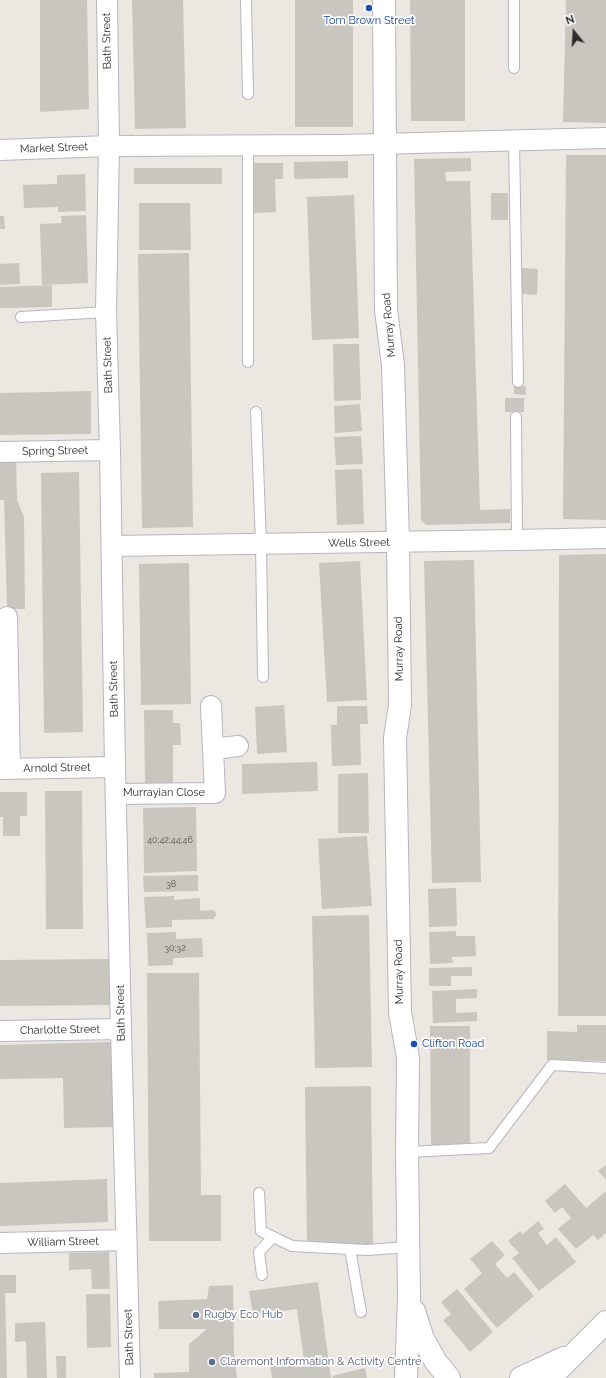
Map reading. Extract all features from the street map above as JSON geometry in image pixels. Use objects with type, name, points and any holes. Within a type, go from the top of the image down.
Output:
[{"type":"street","name":"Bath Street","points":[[107,0],[109,146],[106,312],[112,546],[115,767],[130,1378]]},
{"type":"street","name":"Murray Road","points":[[384,0],[386,310],[393,365],[398,542],[400,705],[395,738],[396,841],[400,1012],[408,1058],[407,1152],[409,1297],[406,1378]]},
{"type":"street","points":[[109,146],[248,146],[606,138]]},
{"type":"street","name":"Market Street","points":[[0,150],[109,146]]},
{"type":"street","name":"Spring Street","points":[[0,452],[110,450]]},
{"type":"street","name":"Wells Street","points":[[112,546],[606,538]]},
{"type":"street","points":[[5,769],[4,676],[7,617]]},
{"type":"street","name":"Murrayian Close","points":[[116,794],[215,793],[211,706]]},
{"type":"street","points":[[213,749],[238,746]]},
{"type":"street","name":"Arnold Street","points":[[5,769],[115,767]]},
{"type":"street","name":"Charlotte Street","points":[[0,1032],[121,1029]]},
{"type":"street","name":"William Street","points":[[0,1243],[126,1240]]},
{"type":"street","name":"Murray Road","points":[[409,1297],[423,1339],[436,1362],[449,1378]]},
{"type":"street","points":[[550,1378],[606,1322]]},
{"type":"street","points":[[521,1378],[573,1354]]},
{"type":"lane","points":[[246,0],[248,94]]},
{"type":"lane","points":[[514,0],[514,68]]},
{"type":"lane","points":[[514,140],[518,382]]},
{"type":"lane","points":[[248,146],[248,362]]},
{"type":"lane","points":[[21,317],[106,312]]},
{"type":"lane","points":[[256,412],[261,544],[263,677]]},
{"type":"lane","points":[[516,417],[517,540]]},
{"type":"lane","points":[[407,1152],[489,1148],[552,1065],[606,1068]]},
{"type":"lane","points":[[259,1193],[261,1231],[292,1246],[367,1250],[408,1247]]},
{"type":"lane","points":[[262,1275],[259,1252],[273,1237]]},
{"type":"lane","points":[[350,1249],[361,1312]]},
{"type":"building","points":[[40,0],[87,0],[89,109],[40,112]]},
{"type":"building","points":[[132,0],[183,0],[186,128],[135,129]]},
{"type":"building","points":[[295,0],[353,0],[353,127],[295,127]]},
{"type":"building","points":[[410,0],[465,0],[465,121],[411,121]]},
{"type":"building","points":[[566,0],[606,0],[606,123],[563,122]]},
{"type":"building","points":[[566,155],[606,155],[606,520],[563,519]]},
{"type":"building","points":[[471,158],[471,171],[445,172],[446,181],[470,181],[480,510],[510,509],[510,523],[426,525],[421,520],[414,159]]},
{"type":"building","points":[[348,161],[348,178],[294,179],[294,162]]},
{"type":"building","points":[[253,163],[283,163],[283,179],[275,179],[276,212],[254,213]]},
{"type":"building","points":[[134,168],[222,168],[222,184],[134,184]]},
{"type":"building","points":[[85,174],[86,211],[58,212],[58,207],[24,208],[23,185],[57,184],[57,175]]},
{"type":"building","points":[[491,193],[508,193],[508,220],[491,220]]},
{"type":"building","points":[[354,195],[359,338],[312,340],[307,197]]},
{"type":"building","points":[[139,203],[190,203],[191,250],[139,250]]},
{"type":"building","points":[[86,215],[88,283],[42,285],[40,224],[62,223],[61,216]]},
{"type":"building","points":[[0,216],[4,216],[5,229],[0,229]]},
{"type":"building","points":[[189,253],[193,527],[142,528],[138,254]]},
{"type":"building","points":[[19,263],[20,284],[0,285],[0,264]]},
{"type":"building","points":[[522,268],[538,269],[537,295],[521,294]]},
{"type":"building","points":[[52,285],[52,307],[0,308],[0,287]]},
{"type":"building","points":[[333,344],[359,344],[361,400],[334,401]]},
{"type":"building","points":[[514,386],[526,386],[526,395],[514,394]]},
{"type":"building","points":[[91,391],[91,434],[0,435],[0,393]]},
{"type":"building","points":[[505,398],[524,398],[524,412],[505,412]]},
{"type":"building","points":[[360,404],[362,431],[335,433],[334,406]]},
{"type":"building","points":[[361,436],[363,464],[336,465],[334,437]]},
{"type":"building","points":[[0,456],[16,456],[17,500],[24,517],[25,609],[7,609],[4,500],[0,500]]},
{"type":"building","points":[[362,469],[364,524],[337,525],[335,470]]},
{"type":"building","points":[[79,472],[83,732],[44,733],[41,473]]},
{"type":"building","points":[[606,554],[606,1016],[558,1016],[559,555]]},
{"type":"building","points":[[474,560],[481,882],[432,883],[424,561]]},
{"type":"building","points":[[360,561],[367,700],[327,702],[319,563]]},
{"type":"building","points":[[189,563],[191,704],[141,705],[139,564]]},
{"type":"building","points":[[284,705],[287,752],[257,754],[255,707]]},
{"type":"building","points":[[337,706],[367,706],[368,724],[360,724],[361,765],[332,766],[331,725],[337,725]]},
{"type":"building","points":[[144,710],[173,710],[173,723],[180,723],[181,745],[173,745],[173,784],[145,784]]},
{"type":"building","points":[[317,762],[318,791],[242,794],[242,764]]},
{"type":"building","points":[[368,773],[369,833],[338,833],[338,774]]},
{"type":"building","points":[[45,791],[82,791],[83,929],[46,929]]},
{"type":"building","points":[[0,792],[27,792],[27,816],[20,816],[20,836],[3,836],[3,817],[0,817]]},
{"type":"building","points":[[196,807],[197,871],[144,873],[143,808]]},
{"type":"building","points":[[367,836],[372,906],[322,909],[318,839]]},
{"type":"building","points":[[198,875],[198,891],[144,892],[143,876]]},
{"type":"building","points":[[456,888],[457,926],[429,927],[428,889]]},
{"type":"building","points":[[174,896],[174,900],[200,898],[200,911],[213,910],[216,913],[216,916],[213,919],[172,920],[172,927],[146,928],[144,897]]},
{"type":"building","points":[[369,915],[372,1067],[315,1068],[312,916]]},
{"type":"building","points":[[456,931],[456,936],[475,936],[476,956],[452,957],[453,963],[430,964],[429,932]]},
{"type":"building","points":[[176,932],[176,939],[202,938],[203,957],[173,958],[173,965],[148,966],[147,933]]},
{"type":"building","points":[[111,959],[111,1005],[0,1006],[0,960]]},
{"type":"building","points":[[472,967],[472,976],[451,976],[451,986],[429,986],[429,968]]},
{"type":"building","points":[[147,973],[199,973],[201,1195],[221,1195],[221,1241],[149,1241]]},
{"type":"building","points":[[477,989],[477,998],[456,999],[456,1013],[477,1012],[477,1021],[433,1023],[432,991]]},
{"type":"building","points":[[577,1025],[606,1025],[606,1061],[547,1060],[547,1031],[577,1032]]},
{"type":"building","points":[[430,1026],[470,1026],[470,1145],[431,1145]]},
{"type":"building","points":[[111,1042],[114,1127],[64,1128],[63,1078],[0,1079],[0,1045]]},
{"type":"building","points":[[371,1086],[373,1245],[307,1246],[305,1087]]},
{"type":"building","points":[[606,1165],[606,1180],[598,1171]]},
{"type":"building","points":[[107,1179],[108,1222],[0,1226],[0,1183]]},
{"type":"building","points":[[565,1184],[586,1208],[606,1191],[606,1233],[598,1240],[593,1235],[576,1249],[558,1229],[571,1218],[562,1207],[555,1213],[545,1201]]},
{"type":"building","points":[[538,1221],[544,1229],[538,1233],[547,1245],[556,1237],[576,1262],[539,1291],[512,1258],[519,1253],[508,1241],[520,1231],[523,1234]]},
{"type":"building","points":[[492,1241],[505,1255],[495,1264],[507,1278],[514,1272],[534,1296],[497,1328],[464,1289],[482,1273],[470,1259]]},
{"type":"building","points":[[109,1252],[110,1289],[92,1289],[91,1269],[69,1270],[69,1253]]},
{"type":"building","points":[[0,1275],[16,1275],[16,1293],[5,1293],[7,1378],[0,1378]]},
{"type":"building","points":[[318,1282],[331,1378],[272,1378],[270,1366],[304,1361],[297,1309],[253,1315],[249,1291]]},
{"type":"building","name":"Rugby Eco Hub","points":[[233,1285],[234,1352],[237,1378],[154,1378],[154,1373],[189,1372],[189,1344],[207,1329],[159,1329],[158,1301],[207,1299],[209,1286]]},
{"type":"building","points":[[457,1289],[493,1332],[470,1352],[443,1320],[451,1314],[441,1302]]},
{"type":"building","points":[[86,1294],[110,1294],[111,1347],[87,1348]]},
{"type":"building","points":[[45,1322],[47,1378],[27,1378],[26,1341],[15,1342],[15,1323]]},
{"type":"building","points":[[56,1356],[66,1356],[66,1378],[57,1378]]},
{"type":"building","points":[[365,1368],[367,1378],[333,1378],[332,1376]]},
{"type":"place","name":"Tom Brown Street","points":[[369,8]]},
{"type":"place","name":"Clifton Road","points":[[414,1044]]},
{"type":"place","name":"Rugby Eco Hub","points":[[196,1315]]},
{"type":"place","name":"Claremont Information & Activity Centre","points":[[212,1362]]}]
